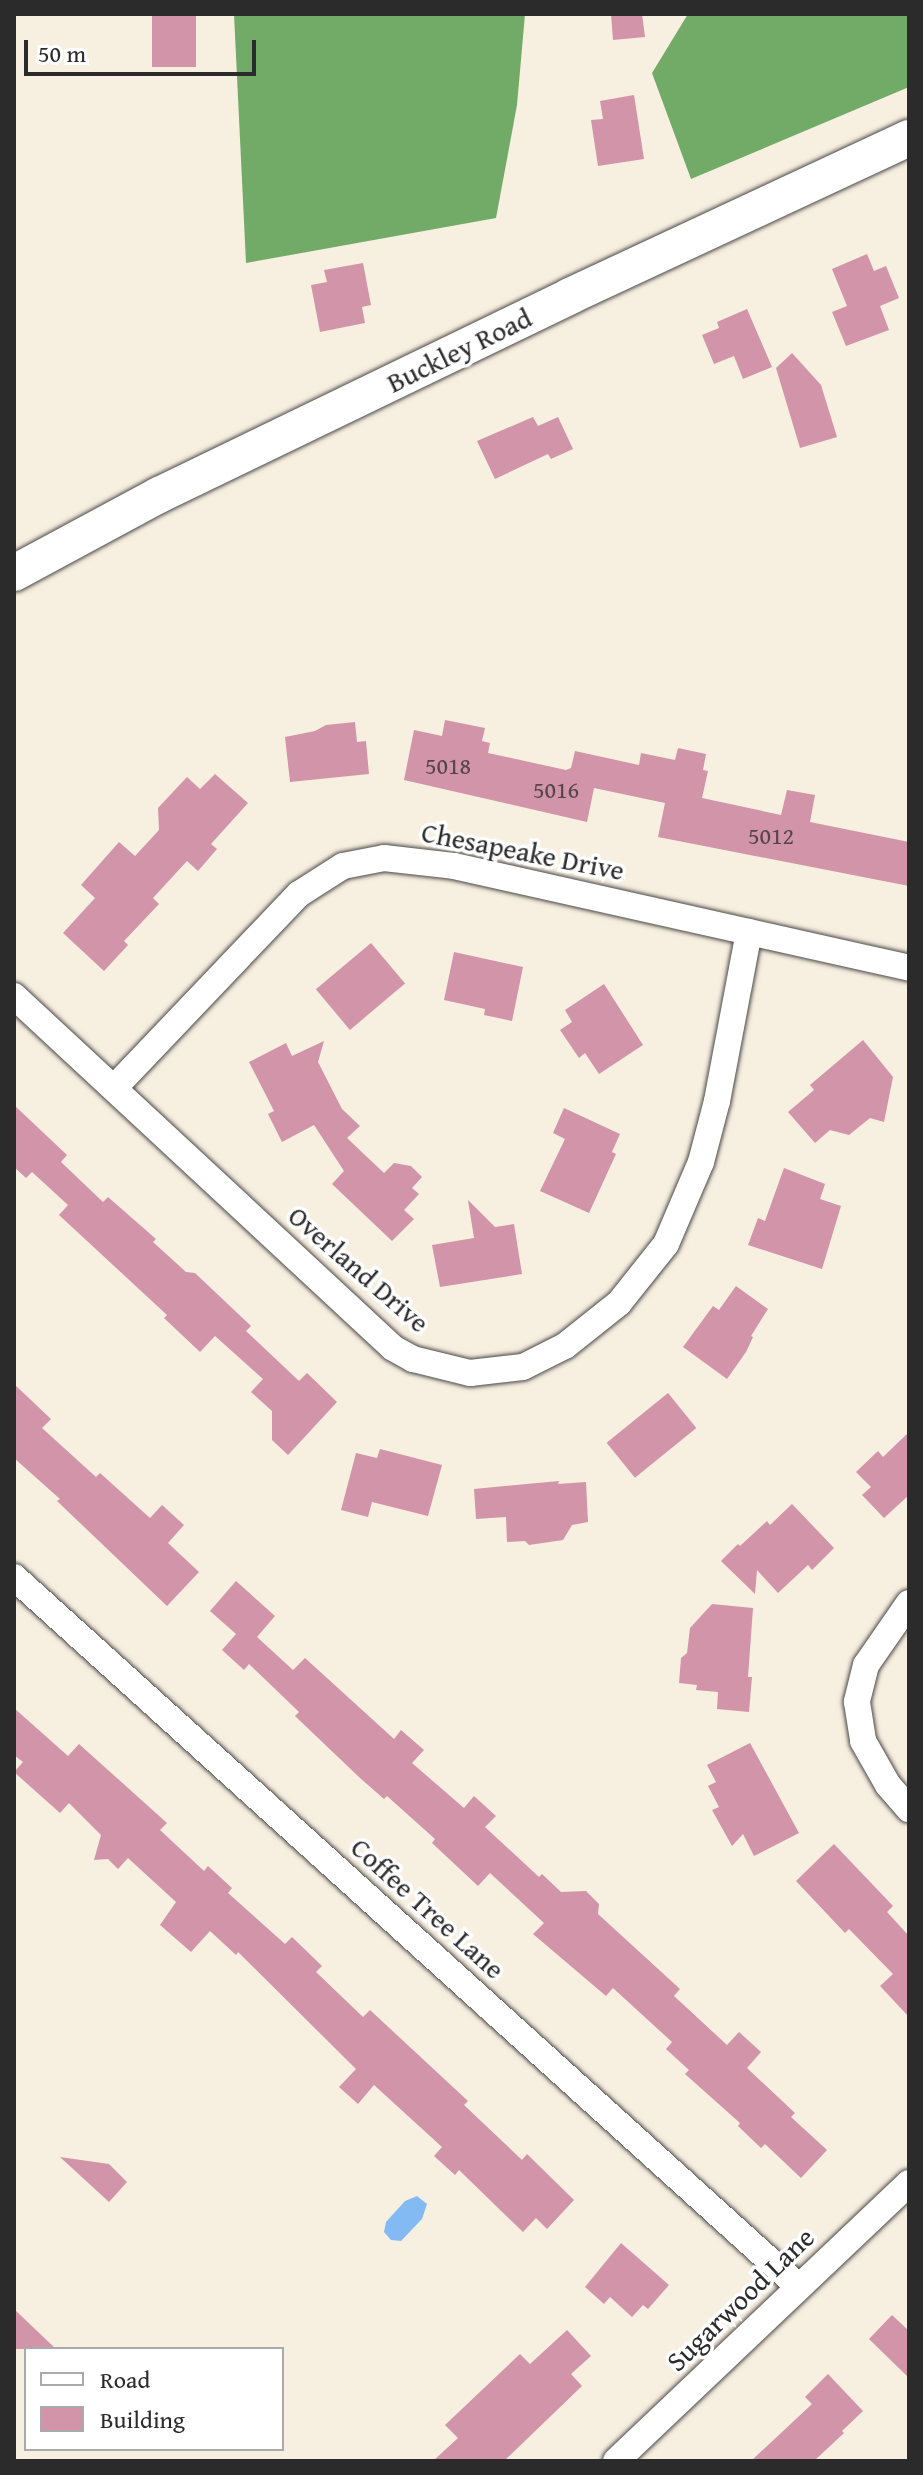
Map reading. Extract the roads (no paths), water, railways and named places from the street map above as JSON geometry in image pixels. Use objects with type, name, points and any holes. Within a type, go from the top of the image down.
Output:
[{"type":"street","name":"Buckley Road","points":[[14,573],[159,495],[909,138]]},
{"type":"street","name":"Chesapeake Drive","points":[[114,1088],[299,894],[343,866],[384,858],[454,866],[909,968]]},
{"type":"street","name":"Overland Drive","points":[[14,996],[393,1348],[413,1359],[470,1373],[523,1367],[565,1346],[619,1303],[666,1244],[701,1162],[749,932]]},
{"type":"street","name":"Coffee Tree Lane","points":[[14,1577],[799,2287]]},
{"type":"street","points":[[909,1603],[866,1665],[857,1702],[863,1741],[888,1785],[909,1809]]},
{"type":"street","name":"Sugarwood Lane","points":[[616,2461],[909,2183]]},
{"type":"water","points":[[417,2196],[427,2204],[422,2219],[401,2241],[391,2240],[384,2232],[386,2222],[405,2201]]}]
